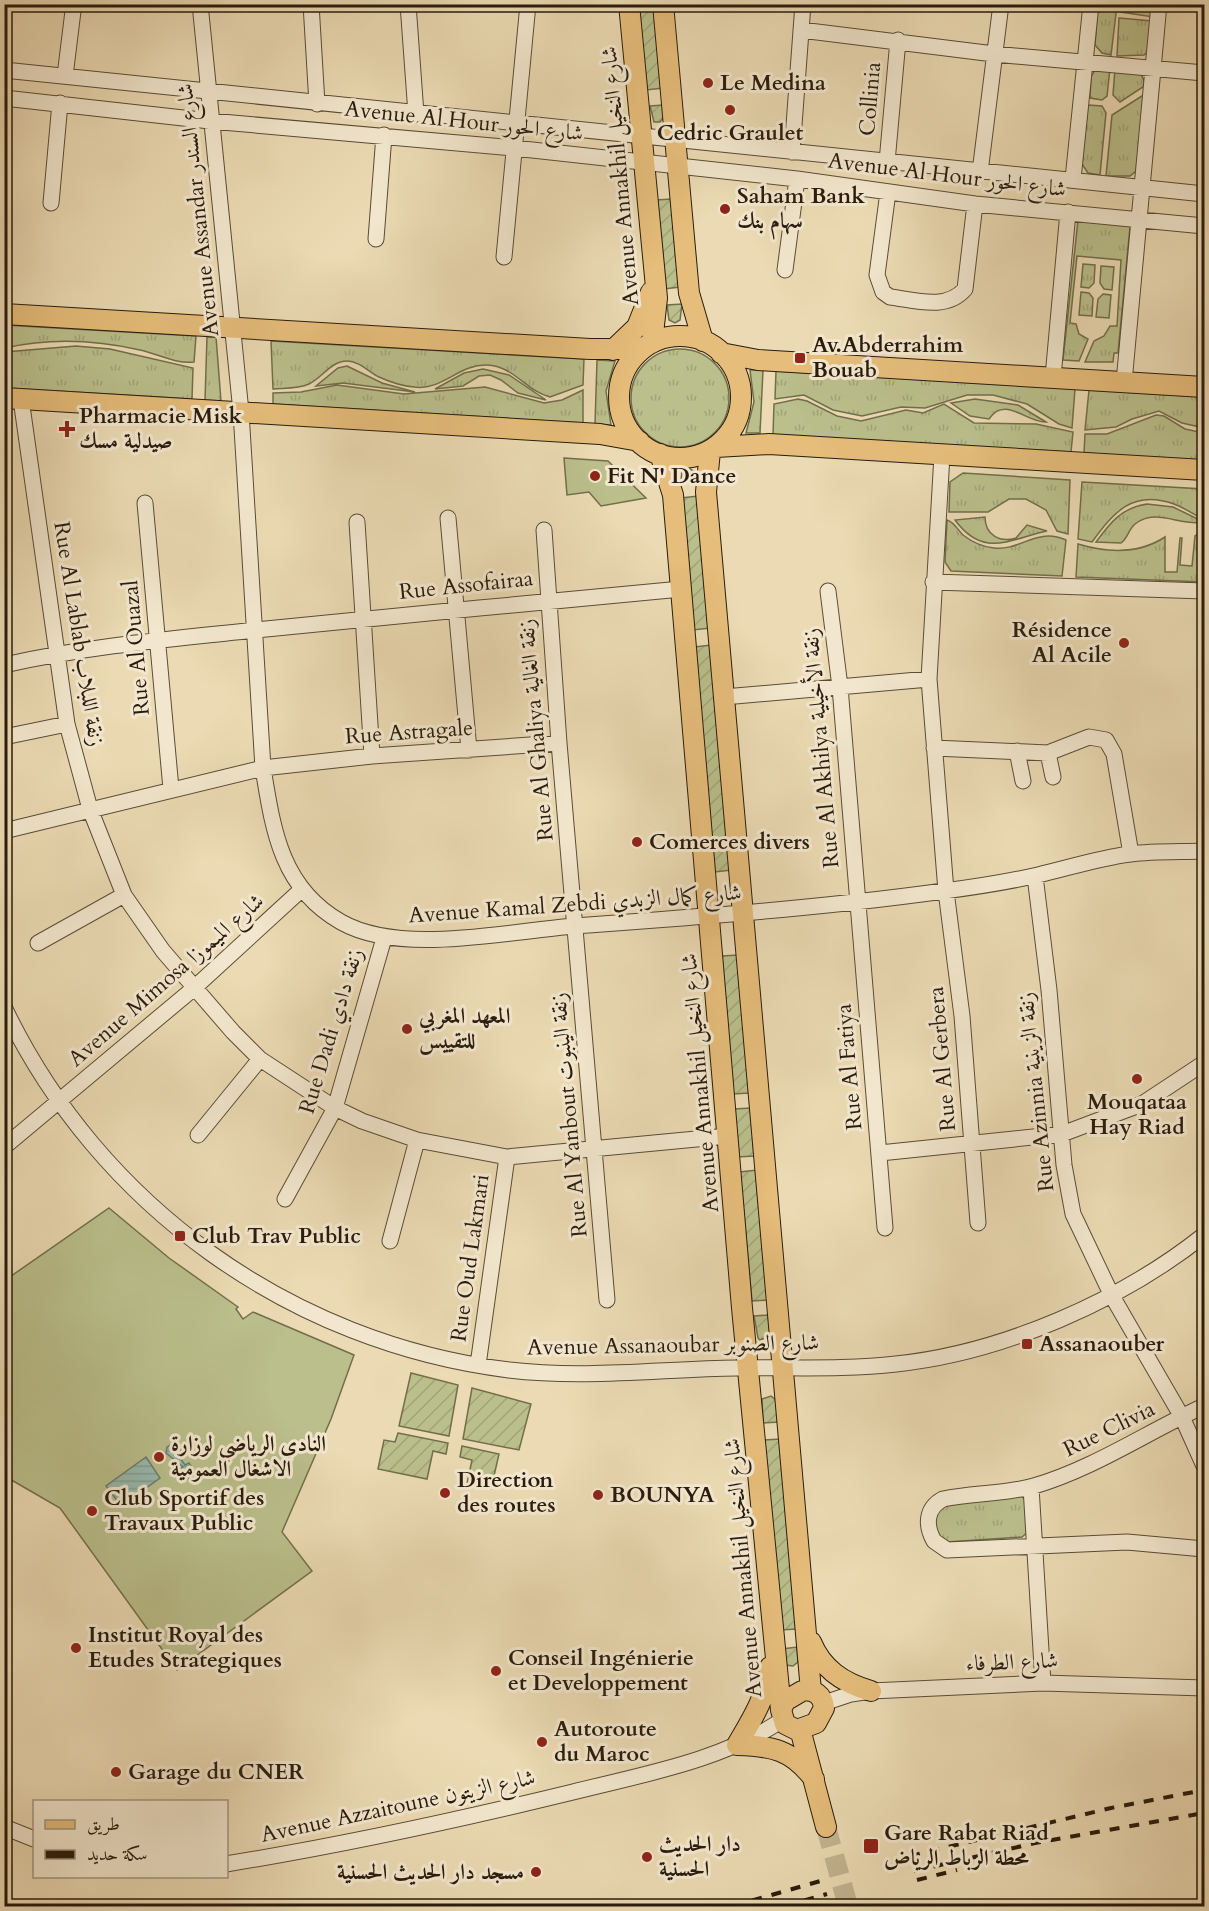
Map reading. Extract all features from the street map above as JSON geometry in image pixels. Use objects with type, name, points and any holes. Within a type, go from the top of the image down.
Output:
[{"type":"main road","name":"Avenue Annakhil شارع النخيل","points":[[629,4],[657,314],[647,346]]},
{"type":"main road","points":[[663,4],[689,293],[703,341]]},
{"type":"main road","points":[[613,350],[626,339],[641,320],[655,278]]},
{"type":"main road","points":[[4,314],[613,350],[647,346],[677,336],[703,341],[721,353],[733,367],[740,384],[742,401],[734,427],[713,448],[694,457],[677,458],[660,454],[639,441],[600,434],[13,399]]},
{"type":"main road","points":[[639,441],[624,420],[619,394],[625,369],[647,346]]},
{"type":"main road","points":[[721,353],[758,360],[1204,387]]},
{"type":"main road","points":[[713,448],[769,444],[1204,470]]},
{"type":"main road","points":[[713,448],[705,492],[723,697],[808,1634],[818,1697],[824,1712],[819,1720],[800,1729],[789,1727],[781,1715],[789,1698],[802,1691],[818,1697]]},
{"type":"main road","name":"Avenue Annakhil شارع النخيل","points":[[660,454],[673,495],[748,1367],[781,1715]]},
{"type":"main road","points":[[808,1634],[816,1654],[826,1668],[855,1686],[871,1691]]},
{"type":"main road","points":[[772,1638],[769,1682],[737,1745],[776,1749],[793,1756],[814,1779]]},
{"type":"main road","points":[[800,1729],[826,1827]]},
{"type":"street","name":"Avenue Assandar شارع السندر","points":[[200,4],[207,92],[234,327],[241,412]]},
{"type":"street","points":[[311,4],[317,104]]},
{"type":"street","points":[[408,4],[416,114]]},
{"type":"street","points":[[504,257],[528,4]]},
{"type":"street","points":[[792,152],[804,4]]},
{"type":"street","points":[[980,171],[1001,4]]},
{"type":"street","points":[[1073,179],[1091,4]]},
{"type":"street","points":[[1124,382],[1140,187],[1159,4]]},
{"type":"street","points":[[65,76],[73,11]]},
{"type":"street","points":[[801,30],[898,40],[994,54],[1204,73]]},
{"type":"street","name":"Collinia","points":[[887,162],[898,40]]},
{"type":"street","name":"Avenue Al Hour شارع الحور","points":[[4,70],[1204,194]]},
{"type":"street","name":"Avenue Al Hour شارع الحور","points":[[4,98],[210,121],[514,148],[797,179],[975,204],[1204,226]]},
{"type":"street","points":[[51,203],[60,103]]},
{"type":"street","points":[[376,239],[384,135]]},
{"type":"street","points":[[785,270],[797,179]]},
{"type":"street","points":[[888,192],[877,275],[883,292],[890,297],[943,303],[958,296],[965,289],[975,204]]},
{"type":"street","points":[[1053,377],[1068,212]]},
{"type":"street","name":"Rue Al Lablab زنقة اللبلاب","points":[[13,399],[58,653],[67,724],[90,809],[124,896],[162,951],[193,989],[260,1059],[335,1108],[417,1140],[507,1157],[728,1136]]},
{"type":"street","name":"Avenue Kamal Zebdi شارع كمال الزبدي","points":[[241,412],[263,768],[271,819],[279,847],[301,890],[340,922],[384,938],[428,940],[576,926],[710,918],[946,891],[1035,876],[1131,854],[1204,851]]},
{"type":"street","name":"Rue Al Gerbera","points":[[942,454],[929,679],[946,891],[962,1016],[978,1223]]},
{"type":"street","name":"Rue Al Ouazal","points":[[145,503],[171,789]]},
{"type":"street","points":[[448,518],[469,750]]},
{"type":"street","points":[[357,522],[365,618],[372,756]]},
{"type":"street","name":"Rue Al Ghaliya زنقة الغالية","points":[[544,530],[559,743],[576,926]]},
{"type":"street","points":[[933,582],[1204,591]]},
{"type":"street","name":"Rue Assofairaa","points":[[4,665],[58,653],[158,638],[548,599],[681,589]]},
{"type":"street","name":"Rue Al Akhilya زنقة الأخيلية","points":[[828,591],[840,687],[857,902]]},
{"type":"street","points":[[723,697],[929,679]]},
{"type":"street","points":[[4,737],[67,724]]},
{"type":"street","points":[[934,748],[1048,753],[1089,736],[1106,740],[1111,746],[1131,854]]},
{"type":"street","name":"Rue Astragale","points":[[4,831],[263,768],[372,756],[559,743]]},
{"type":"street","points":[[1017,752],[1023,781]]},
{"type":"street","points":[[1048,753],[1053,777]]},
{"type":"street","name":"Rue Azinnia زنقة الزينية","points":[[1035,876],[1049,990],[1067,1192],[1073,1214],[1112,1296],[1182,1417],[1204,1466]]},
{"type":"street","name":"Avenue Mimosa شارع الميموزا","points":[[4,1147],[60,1103],[193,989],[301,890]]},
{"type":"street","points":[[38,943],[124,896]]},
{"type":"street","name":"Rue Al Fatiya","points":[[857,902],[885,1228]]},
{"type":"street","name":"Rue Al Yanbout زنقة الينبوت","points":[[576,926],[607,1300]]},
{"type":"street","name":"Rue Dadi زنقة دادي","points":[[285,1199],[335,1108],[384,938]]},
{"type":"street","name":"Avenue Assanaoubar شارع الصنوبر","points":[[4,1007],[27,1051],[60,1103],[89,1141],[141,1197],[183,1234],[232,1268],[305,1310],[364,1336],[425,1354],[478,1365],[512,1370],[577,1373],[895,1365],[1036,1329],[1112,1296],[1147,1277],[1204,1235]]},
{"type":"street","points":[[198,1135],[260,1059]]},
{"type":"street","points":[[880,1153],[1062,1134],[1142,1104],[1204,1063]]},
{"type":"street","points":[[390,1241],[417,1140]]},
{"type":"street","name":"Rue Oud Lakmari","points":[[478,1365],[507,1157]]},
{"type":"street","name":"Rue Clivia","points":[[1204,1406],[1096,1463],[1031,1487],[943,1499],[933,1506],[928,1520],[934,1541],[946,1550],[1127,1542],[1204,1549]]},
{"type":"street","points":[[1031,1487],[1043,1683]]},
{"type":"street","name":"شارع الطرفاء","points":[[818,1697],[871,1691],[1043,1683],[1204,1688]]},
{"type":"street","name":"Avenue Azzaitoune شارع الزيتون","points":[[228,1864],[448,1822],[658,1771],[737,1745],[781,1715]]},
{"type":"street","points":[[4,1827],[33,1839]]},
{"type":"green space","points":[[639,5],[656,5],[663,88],[646,90]]},
{"type":"green space","points":[[1098,5],[1117,5],[1111,55],[1102,53],[1095,45]]},
{"type":"green space","points":[[1122,5],[1154,5],[1153,17],[1121,12]]},
{"type":"green space","points":[[1119,18],[1152,21],[1148,52],[1144,55],[1117,56]]},
{"type":"green space","points":[[1110,68],[1107,96],[1102,100],[1090,98],[1091,77],[1095,70]]},
{"type":"green space","points":[[1115,69],[1140,72],[1146,85],[1120,102],[1113,95]]},
{"type":"green space","points":[[1145,94],[1136,171],[1130,176],[1106,176],[1112,115]]},
{"type":"green space","points":[[663,105],[664,117],[660,122],[654,122],[650,106]]},
{"type":"green space","points":[[1088,105],[1102,106],[1106,113],[1100,175],[1088,173],[1082,164]]},
{"type":"green space","points":[[672,199],[680,287],[664,289],[656,200]]},
{"type":"green space","points":[[1078,220],[1127,223],[1130,227],[1118,353],[1114,353],[1113,362],[1085,362],[1094,341],[1104,336],[1110,326],[1117,326],[1121,260],[1077,256],[1070,323],[1076,324],[1079,334],[1088,339],[1079,361],[1063,360]]},
{"type":"green space","points":[[1083,264],[1095,265],[1094,283],[1089,288],[1081,287]]},
{"type":"green space","points":[[1101,266],[1114,267],[1112,290],[1104,289],[1100,283]]},
{"type":"green space","points":[[1081,292],[1089,293],[1093,298],[1092,316],[1079,315]]},
{"type":"green space","points":[[1103,294],[1111,295],[1109,318],[1096,317],[1098,299]]},
{"type":"green space","points":[[682,304],[680,320],[675,323],[669,320],[667,305]]},
{"type":"green space","points":[[4,325],[196,336],[194,362],[180,362],[140,350],[90,342],[38,343],[5,348]]},
{"type":"green space","points":[[207,337],[216,337],[221,401],[205,400]]},
{"type":"green space","points":[[271,341],[584,359],[583,385],[550,397],[534,390],[505,370],[487,365],[468,369],[433,385],[414,387],[387,381],[360,365],[347,361],[336,364],[305,386],[273,389]]},
{"type":"green space","points":[[76,346],[110,349],[193,368],[192,399],[5,388],[5,352]]},
{"type":"green space","points":[[680,349],[699,353],[715,363],[725,379],[729,398],[725,417],[715,433],[699,443],[680,447],[661,443],[645,433],[635,417],[631,398],[635,379],[645,363],[661,353]]},
{"type":"green space","points":[[597,360],[615,361],[606,391],[611,425],[595,424]]},
{"type":"green space","points":[[347,366],[382,383],[415,392],[343,383],[316,386],[338,368]]},
{"type":"green space","points":[[483,369],[509,375],[546,400],[518,393],[490,375],[479,376],[463,386],[435,389],[464,373]]},
{"type":"green space","points":[[750,370],[763,370],[760,433],[746,433],[754,402]]},
{"type":"green space","points":[[776,371],[1075,389],[1072,428],[1059,424],[1027,404],[993,395],[967,395],[925,408],[901,407],[862,416],[833,410],[804,395],[775,399]]},
{"type":"green space","points":[[337,385],[404,394],[485,387],[544,403],[562,400],[583,390],[583,423],[273,404],[273,393],[301,392]]},
{"type":"green space","points":[[1089,390],[1204,397],[1204,428],[1182,423],[1159,411],[1132,419],[1116,427],[1085,430]]},
{"type":"green space","points":[[798,399],[837,416],[861,421],[906,410],[923,413],[944,404],[974,423],[1036,424],[1073,432],[1071,452],[773,435],[774,404]]},
{"type":"green space","points":[[975,399],[1018,405],[1046,422],[1002,409],[995,412],[989,419],[970,416],[951,403]]},
{"type":"green space","points":[[1156,415],[1164,416],[1185,429],[1204,433],[1204,461],[1084,453],[1085,434],[1107,434]]},
{"type":"green space","name":"Fit N' Dance","points":[[564,458],[608,461],[646,498],[601,506],[589,492],[567,495]]},
{"type":"green space","points":[[687,467],[695,472],[696,481],[681,481],[682,471]]},
{"type":"green space","points":[[963,473],[1070,480],[1068,534],[1057,531],[1046,510],[1026,499],[1009,499],[988,512],[949,512],[950,482]]},
{"type":"green space","points":[[1082,482],[1204,489],[1204,519],[1174,504],[1147,499],[1126,506],[1117,513],[1092,542],[1078,539]]},
{"type":"green space","points":[[698,496],[710,628],[693,630],[681,498]]},
{"type":"green space","points":[[1147,504],[1173,507],[1204,522],[1195,523],[1151,517],[1135,524],[1121,543],[1096,542],[1117,517],[1130,509]]},
{"type":"green space","points":[[985,517],[988,529],[999,538],[1016,538],[1027,525],[1047,531],[1009,541],[987,543],[966,532],[955,520]]},
{"type":"green space","points":[[947,520],[954,524],[966,538],[990,547],[1004,548],[1046,536],[1066,540],[1062,576],[951,571],[945,562]]},
{"type":"green space","points":[[1204,530],[1204,582],[1076,577],[1078,544],[1101,549],[1123,550],[1145,547],[1165,537],[1165,572],[1177,572],[1180,538],[1182,538],[1180,565],[1192,566],[1195,536]]},
{"type":"green space","points":[[711,645],[731,870],[715,872],[695,647]]},
{"type":"green space","points":[[738,955],[749,1093],[733,1094],[722,956]]},
{"type":"green space","points":[[751,1108],[754,1156],[738,1157],[734,1109]]},
{"type":"green space","points":[[757,1170],[768,1300],[752,1301],[740,1172]]},
{"type":"green space","name":"النادي الرياضي لوزارة الاشغال العمومية","points":[[109,1208],[169,1258],[238,1307],[236,1309],[243,1319],[253,1312],[354,1355],[331,1419],[282,1532],[312,1571],[177,1670],[60,1508],[8,1478],[5,1480],[4,1281]]},
{"type":"green space","points":[[768,1315],[770,1336],[760,1340],[754,1316]]},
{"type":"green space","points":[[411,1373],[458,1385],[449,1436],[399,1426]]},
{"type":"green space","points":[[472,1388],[531,1404],[519,1450],[463,1439]]},
{"type":"green space","points":[[771,1396],[777,1401],[779,1422],[763,1423],[762,1399]]},
{"type":"green space","points":[[398,1433],[448,1443],[446,1454],[433,1451],[427,1479],[378,1469],[384,1440],[395,1442]]},
{"type":"green space","points":[[781,1439],[797,1629],[780,1630],[764,1440]]},
{"type":"green space","points":[[462,1446],[499,1454],[491,1489],[467,1484],[472,1460],[460,1457]]},
{"type":"green space","points":[[1020,1495],[1028,1502],[1029,1531],[1022,1537],[946,1542],[937,1534],[934,1513],[943,1506]]},
{"type":"green space","points":[[797,1647],[798,1662],[793,1666],[785,1665],[782,1649]]},
{"type":"water","points":[[172,1444],[177,1445],[182,1451],[180,1458],[185,1465],[189,1463],[196,1473],[184,1482],[176,1472],[183,1467],[166,1453],[167,1447]]},
{"type":"water","points":[[146,1457],[160,1478],[121,1506],[106,1486]]},
{"type":"tunnel","points":[[826,1827],[848,1906]]},
{"type":"railway","points":[[910,1856],[1111,1808],[1204,1790]]},
{"type":"railway","points":[[914,1871],[1035,1843],[1204,1813]]},
{"type":"railway","points":[[917,1880],[957,1870]]},
{"type":"railway","points":[[733,1906],[824,1880]]},
{"type":"railway","points":[[785,1906],[827,1894]]},
{"type":"railway","points":[[817,1906],[830,1903]]},
{"type":"place","name":"Le Medina","points":[[708,83]]},
{"type":"place","name":"Cedric Graulet","points":[[730,110]]},
{"type":"place","name":"Saham Bank سهام بنك","points":[[725,209]]},
{"type":"place","name":"Av.Abderrahim Bouab","points":[[800,358]]},
{"type":"place","name":"Pharmacie Misk صيدلية مسك","points":[[67,429]]},
{"type":"place","name":"Fit N' Dance","points":[[595,476]]},
{"type":"place","name":"Résidence Al Acile","points":[[1124,643]]},
{"type":"place","name":"Comerces divers","points":[[637,842]]},
{"type":"place","name":"المعهد المغربي للتقييس","points":[[407,1029]]},
{"type":"place","name":"Mouqataa Hay Riad","points":[[1137,1079]]},
{"type":"place","name":"Club Trav Public","points":[[180,1236]]},
{"type":"place","name":"Assanaouber","points":[[1027,1344]]},
{"type":"place","name":"النادي الرياضي لوزارة الاشغال العمومية","points":[[159,1457]]},
{"type":"place","name":"Direction des routes","points":[[445,1493]]},
{"type":"place","name":"BOUNYA","points":[[598,1495]]},
{"type":"place","name":"Club Sportif des Travaux Public","points":[[92,1511]]},
{"type":"place","name":"Institut Royal des Etudes Strategiques","points":[[76,1648]]},
{"type":"place","name":"Conseil Ingénierie et Developpement","points":[[496,1671]]},
{"type":"place","name":"Autoroute du Maroc","points":[[542,1742]]},
{"type":"place","name":"Garage du CNER","points":[[116,1772]]},
{"type":"place","name":"Gare Rabat Riad محطة الرباط الرياض","points":[[871,1846]]},
{"type":"place","name":"دار الحديث الحسنية","points":[[647,1857]]},
{"type":"place","name":"مسجد دار الحديث الحسنية","points":[[536,1872]]}]
